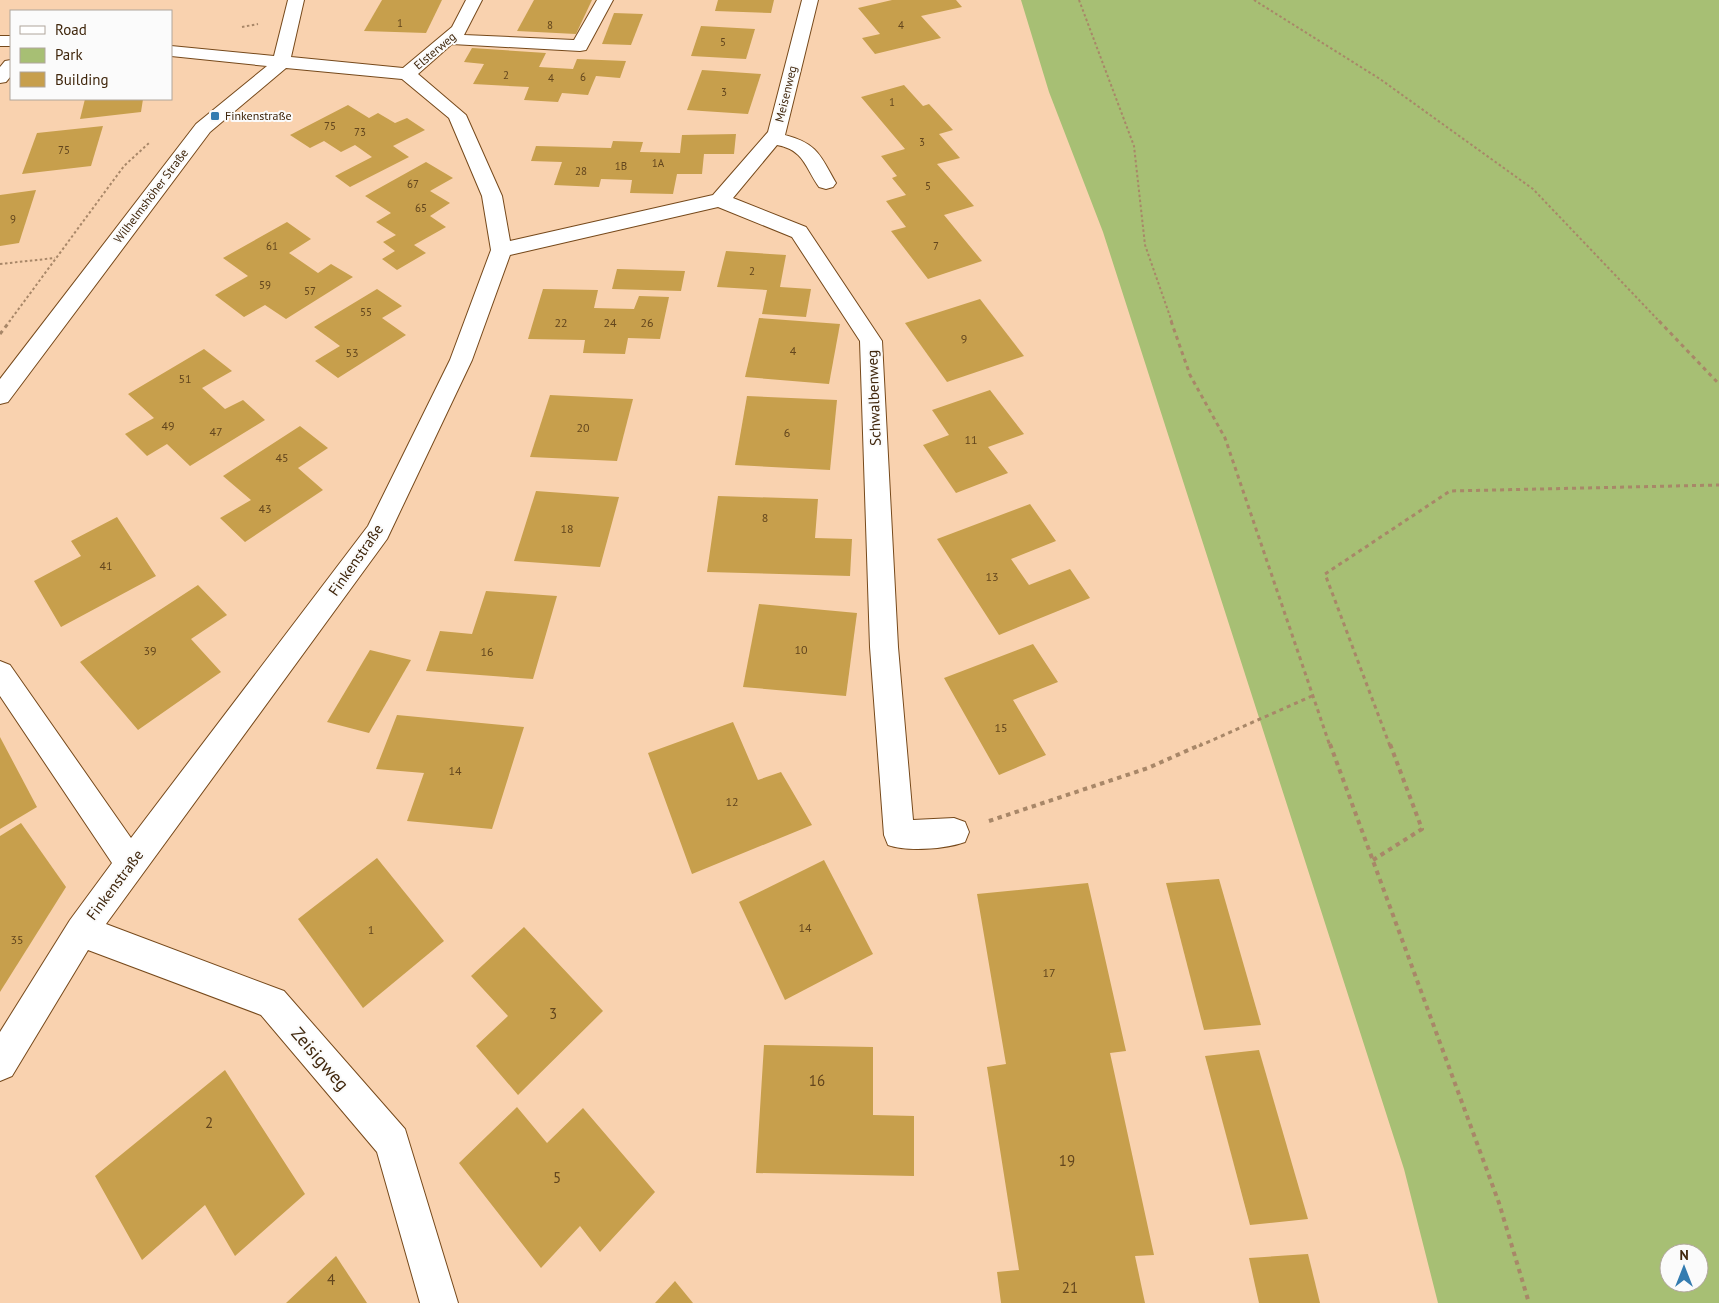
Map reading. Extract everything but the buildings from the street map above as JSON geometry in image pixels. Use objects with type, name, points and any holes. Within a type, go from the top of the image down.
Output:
[{"type":"street","points":[[281,63],[296,0]]},
{"type":"street","name":"Elsterweg","points":[[407,74],[459,30],[474,0]]},
{"type":"street","points":[[448,39],[580,46],[605,0]]},
{"type":"street","name":"Meisenweg","points":[[720,200],[777,133],[810,0]]},
{"type":"street","points":[[172,51],[281,63],[355,67],[407,74]]},
{"type":"street","name":"Wilhelmshöher Straße","points":[[0,396],[203,128],[281,63]]},
{"type":"street","points":[[0,78],[10,66]]},
{"type":"street","name":"Finkenstraße","points":[[0,1064],[81,931],[378,532],[461,360],[501,250],[492,196],[457,115],[407,74]]},
{"type":"street","points":[[772,139],[799,144],[804,148],[826,183]]},
{"type":"street","points":[[501,250],[720,200]]},
{"type":"street","name":"Schwalbenweg","points":[[720,200],[799,232],[871,341],[884,647],[898,836],[954,832]]},
{"type":"street","points":[[0,673],[131,864]]},
{"type":"street","name":"Zeisigweg","points":[[81,931],[272,1003],[392,1142],[439,1303]]},
{"type":"path","points":[[1079,0],[1134,146],[1145,245],[1190,375],[1225,438],[1312,696],[1499,1203],[1529,1303]]},
{"type":"path","points":[[1254,0],[1380,79],[1533,189],[1719,384]]},
{"type":"path","points":[[0,334],[124,166],[152,141]]},
{"type":"path","points":[[0,264],[55,258]]},
{"type":"path","points":[[1373,860],[1422,829],[1325,574],[1450,491],[1719,485]]},
{"type":"path","points":[[954,832],[1148,768],[1312,696]]},
{"type":"green space","points":[[1021,0],[1719,0],[1719,1303],[1438,1303],[1404,1169],[1103,232],[1049,92]]},
{"type":"place","name":"Finkenstraße","points":[[215,116]]}]
